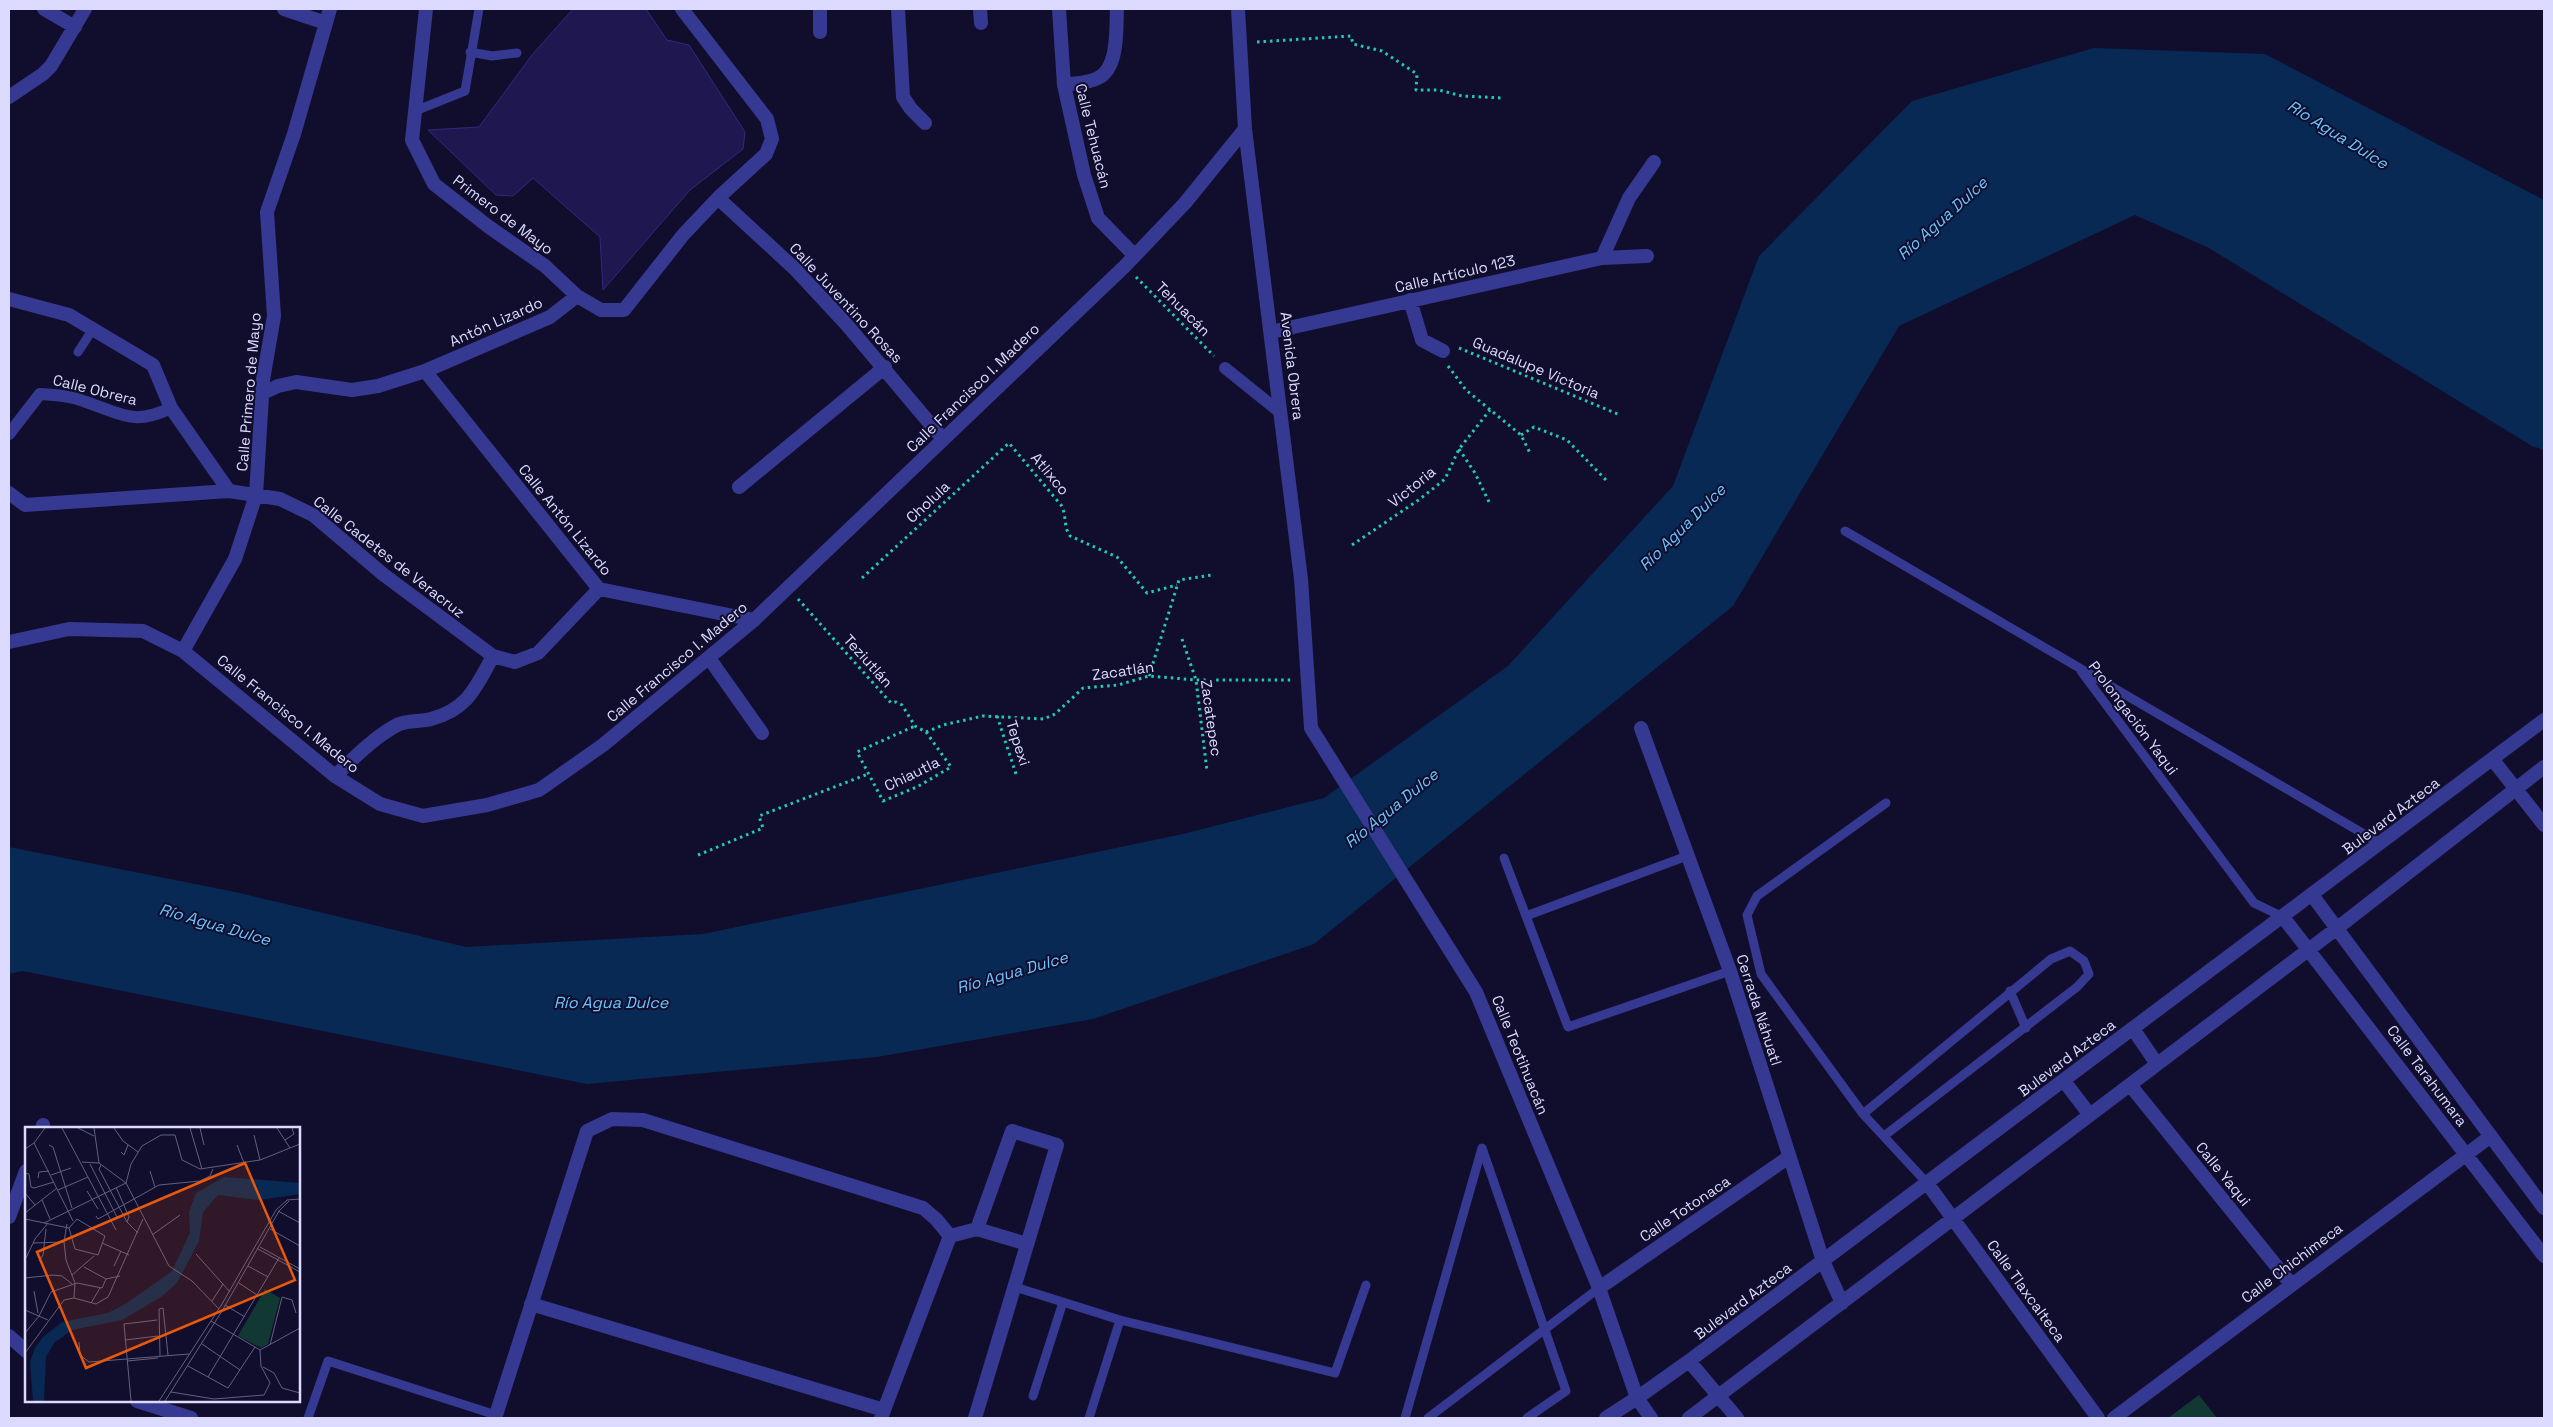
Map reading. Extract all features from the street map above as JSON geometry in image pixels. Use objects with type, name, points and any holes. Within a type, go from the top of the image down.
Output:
[{"type":"street","points":[[44,9],[75,27]]},
{"type":"street","points":[[9,97],[43,74],[85,9]]},
{"type":"street","points":[[284,9],[326,23]]},
{"type":"street","name":"Calle Primero de Mayo","points":[[183,651],[235,559],[256,495],[263,393],[274,316],[267,212],[294,134],[330,9]]},
{"type":"street","name":"Primero de Mayo","points":[[426,9],[412,140],[434,184],[545,266],[577,296],[601,310],[624,310],[683,235],[718,198]]},
{"type":"street","points":[[682,9],[766,118],[772,139],[766,154],[718,198]]},
{"type":"street","points":[[820,9],[820,32]]},
{"type":"street","points":[[898,9],[903,97],[925,123]]},
{"type":"street","name":"Calle Tehuacán","points":[[1059,9],[1064,86],[1084,175],[1098,218],[1130,261]]},
{"type":"street","points":[[1064,86],[1098,78],[1108,69],[1114,52],[1117,9]]},
{"type":"street","name":"Avenida Obrera","points":[[1238,9],[1246,129],[1301,580],[1311,728]]},
{"type":"street","name":"Calle Francisco I. Madero","points":[[9,642],[69,628],[143,632],[183,651],[335,776],[380,804],[423,816],[487,805],[539,790],[603,745],[754,620],[1130,261],[1185,203],[1246,129]]},
{"type":"street","points":[[1602,258],[1629,198],[1654,162]]},
{"type":"street","name":"Calle Juventino Rosas","points":[[718,198],[795,269],[885,367],[942,439]]},
{"type":"street","name":"Calle Artículo 123","points":[[1271,332],[1602,258],[1647,256]]},
{"type":"street","name":"Antón Lizardo","points":[[263,393],[278,386],[296,382],[352,390],[378,386],[425,371],[550,317],[577,296]]},
{"type":"street","points":[[9,299],[69,315],[153,365],[171,408],[229,491]]},
{"type":"street","points":[[1410,300],[1422,340],[1443,351]]},
{"type":"street","points":[[739,486],[885,367]]},
{"type":"street","points":[[1225,368],[1281,413]]},
{"type":"street","name":"Calle Antón Lizardo","points":[[425,371],[599,589],[754,620]]},
{"type":"street","name":"Calle Obrera","points":[[9,434],[40,394],[85,401],[127,417],[154,416],[171,408]]},
{"type":"street","name":"Calle Cadetes de Veracruz","points":[[9,493],[25,506],[229,491],[280,499],[313,515],[384,575],[493,656],[515,662],[538,653],[599,589]]},
{"type":"street","points":[[335,776],[374,740],[399,724],[430,719],[454,710],[472,695],[493,656]]},
{"type":"street","points":[[709,658],[762,732]]},
{"type":"street","name":"Bulevard Azteca","points":[[1606,1418],[1689,1361],[2544,720]]},
{"type":"street","name":"Calle Teotihuacán","points":[[1311,728],[1476,992],[1598,1288],[1637,1398],[1651,1418]]},
{"type":"street","name":"Cerrada Náhuatl","points":[[1640,728],[1730,971],[1823,1261],[1842,1303]]},
{"type":"street","points":[[2493,760],[2544,825]]},
{"type":"street","points":[[1689,1418],[2336,929],[2544,767]]},
{"type":"street","name":"Calle Tarahumara","points":[[2312,895],[2544,1208]]},
{"type":"street","name":"Calle Tarahumara","points":[[2283,917],[2544,1256]]},
{"type":"street","points":[[2133,1029],[2157,1064]]},
{"type":"street","points":[[2064,1081],[2090,1115]]},
{"type":"street","name":"Calle Yaqui","points":[[2130,1085],[2291,1284]]},
{"type":"street","points":[[495,1416],[587,1131],[612,1119],[643,1120],[923,1208],[936,1219],[950,1236]]},
{"type":"street","points":[[975,1418],[1057,1145],[1012,1131],[977,1229]]},
{"type":"street","name":"Calle Chichimeca","points":[[2114,1418],[2490,1136]]},
{"type":"street","name":"Calle Totonaca","points":[[1598,1288],[1789,1157]]},
{"type":"street","points":[[9,1217],[25,1174]]},
{"type":"street","name":"Calle Tlaxcalteca","points":[[1927,1183],[2098,1418]]},
{"type":"street","points":[[950,1236],[977,1229],[1027,1244]]},
{"type":"street","points":[[531,1304],[882,1414],[950,1236]]},
{"type":"street","points":[[9,1336],[25,1350]]},
{"type":"street","points":[[1689,1361],[1720,1395],[1737,1418]]},
{"type":"street","points":[[139,1402],[191,1418]]},
{"type":"lane","points":[[415,111],[465,91],[470,52],[479,9]]},
{"type":"lane","points":[[470,52],[492,56],[517,53]]},
{"type":"lane","points":[[78,352],[92,329]]},
{"type":"lane","name":"Prolongación Yaqui","points":[[1845,531],[2078,667],[2254,903],[2283,917]]},
{"type":"lane","points":[[2078,667],[2381,844]]},
{"type":"lane","points":[[1886,803],[1757,896],[1747,915],[1761,974],[1863,1114],[1927,1183]]},
{"type":"lane","points":[[1526,916],[1687,856]]},
{"type":"lane","points":[[1504,858],[1568,1027],[1730,971]]},
{"type":"lane","points":[[1863,1114],[2051,959],[2070,951],[2084,961],[2089,974],[2077,988],[1884,1136]]},
{"type":"lane","points":[[2010,991],[2026,1028]]},
{"type":"lane","points":[[1405,1418],[1482,1148],[1546,1328],[1566,1391],[1527,1418]]},
{"type":"lane","points":[[1015,1287],[1120,1320],[1335,1373],[1366,1285]]},
{"type":"lane","points":[[1428,1418],[1598,1288]]},
{"type":"lane","points":[[1032,1396],[1063,1302]]},
{"type":"lane","points":[[1089,1418],[1120,1320]]},
{"type":"lane","points":[[308,1418],[328,1361],[495,1416]]},
{"type":"path","points":[[1239,42],[1351,36],[1353,44],[1382,51],[1417,74],[1416,90],[1439,90],[1462,96],[1503,98]]},
{"type":"path","name":"Tehuacán","points":[[1130,261],[1225,368]]},
{"type":"path","name":"Guadalupe Victoria","points":[[1443,351],[1453,345],[1620,415]]},
{"type":"path","points":[[1443,351],[1448,367],[1466,390],[1521,435],[1531,456]]},
{"type":"path","name":"Victoria","points":[[1352,545],[1420,499],[1445,479],[1459,449],[1490,410]]},
{"type":"path","points":[[1521,435],[1534,427],[1567,440],[1606,480]]},
{"type":"path","name":"Atlixco","points":[[1009,443],[1061,505],[1066,514],[1065,523],[1070,536],[1117,557],[1147,593],[1177,585]]},
{"type":"path","name":"Cholula","points":[[862,578],[1009,443]]},
{"type":"path","points":[[1459,449],[1475,473],[1489,502]]},
{"type":"path","points":[[1149,676],[1179,580],[1212,576]]},
{"type":"path","name":"Teziutlán","points":[[788,588],[891,703],[896,702],[902,705],[915,726],[926,732],[951,767]]},
{"type":"path","name":"Zacatepec","points":[[1182,639],[1196,680],[1207,771]]},
{"type":"path","name":"Zacatlán","points":[[926,732],[943,725],[983,716],[1044,718],[1055,714],[1083,688],[1118,685],[1149,676],[1196,680],[1284,682],[1308,678]]},
{"type":"path","name":"Tepexi","points":[[997,716],[1017,776]]},
{"type":"path","points":[[698,855],[763,828],[759,816],[868,774],[857,752],[915,726]]},
{"type":"path","name":"Chiautla","points":[[868,774],[883,801],[917,787],[951,767]]},
{"type":"green space","points":[[2199,1395],[2217,1418],[2168,1418]]},
{"type":"water","name":"Río Agua Dulce","points":[[2094,48],[2265,54],[2544,200],[2544,450],[2532,446],[2209,248],[2135,215],[1899,326],[1733,606],[1314,944],[1093,1019],[877,1057],[587,1084],[23,971],[9,974],[9,847],[235,892],[466,947],[703,934],[1183,834],[1324,798],[1508,666],[1673,486],[1759,256],[1912,101]]},
{"type":"building","points":[[573,9],[646,9],[667,40],[689,45],[745,132],[743,149],[690,190],[603,290],[600,237],[533,178],[513,196],[496,195],[428,130],[479,127],[532,55]]}]
